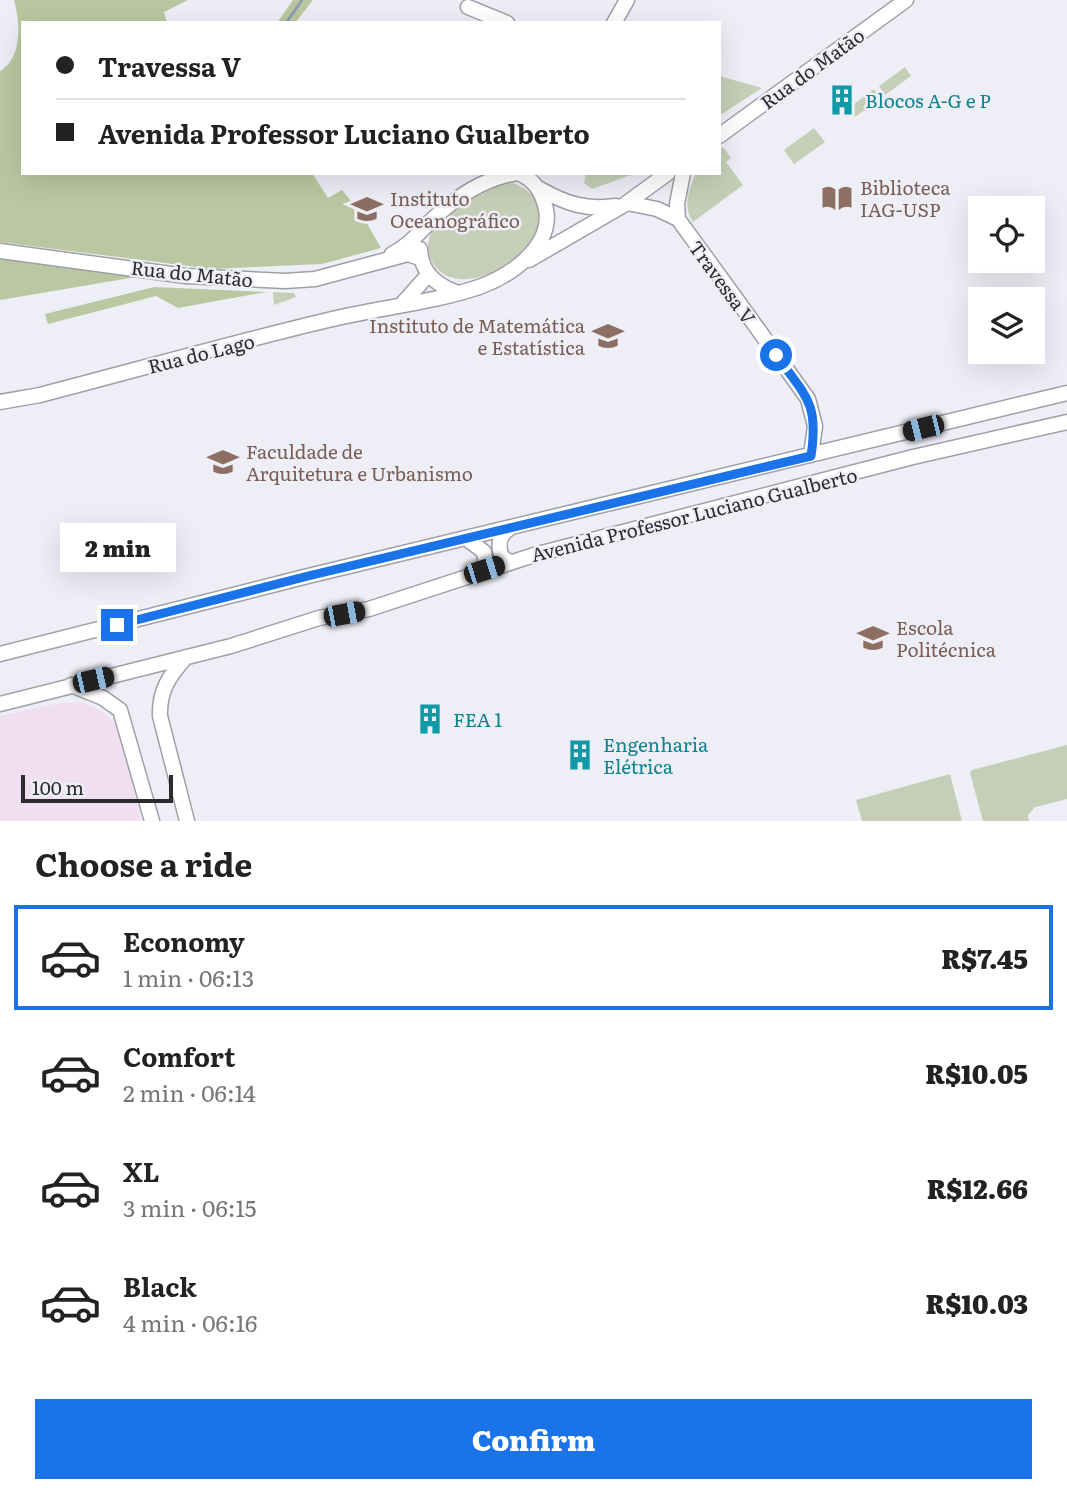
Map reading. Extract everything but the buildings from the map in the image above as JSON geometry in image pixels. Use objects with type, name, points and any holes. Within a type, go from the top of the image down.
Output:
[{"type":"street","points":[[615,21],[627,0]]},
{"type":"street","name":"Rua do Matão","points":[[721,135],[906,0]]},
{"type":"street","points":[[468,7],[502,21]]},
{"type":"street","points":[[510,175],[482,182],[447,206],[419,236],[420,258],[428,275],[438,285],[456,293],[480,287],[626,204],[665,175]]},
{"type":"street","points":[[521,175],[540,190],[565,203],[587,209],[626,204]]},
{"type":"street","name":"Travessa V","points":[[678,219],[677,204],[683,175]]},
{"type":"street","points":[[519,266],[546,229],[546,209],[540,190]]},
{"type":"street","name":"Travessa V","points":[[626,204],[657,209],[678,219],[808,399],[815,426],[811,456]]},
{"type":"street","name":"Rua do Matão","points":[[381,260],[419,236]]},
{"type":"street","name":"Rua do Matão","points":[[0,251],[186,276],[285,281],[315,279],[408,254],[420,258]]},
{"type":"street","points":[[402,303],[428,275]]},
{"type":"street","name":"Rua do Lago","points":[[0,402],[402,303],[456,293]]},
{"type":"street","name":"Avenida Professor Luciano Gualberto","points":[[0,654],[308,576],[467,540],[1067,393]]},
{"type":"street","name":"Avenida Professor Luciano Gualberto","points":[[3,700],[186,657],[319,618],[369,609],[510,562],[913,457],[1067,422]]},
{"type":"street","points":[[510,528],[502,536],[499,547],[502,557],[510,562]]},
{"type":"street","points":[[467,540],[484,552],[484,570]]},
{"type":"street","points":[[186,657],[168,679],[160,703],[160,716],[187,821]]},
{"type":"street","points":[[69,685],[103,698],[120,710],[152,821]]},
{"type":"shaded area","points":[[82,702],[100,710],[119,727],[141,821],[0,821],[0,716],[60,703]]},
{"type":"green space","points":[[14,0],[188,0],[164,12],[166,21],[21,21],[21,175],[313,175],[328,198],[342,190],[361,213],[381,248],[322,264],[212,269],[0,242],[0,71],[13,57],[18,38]]},
{"type":"green space","points":[[293,0],[313,0],[297,21],[278,21]]},
{"type":"green space","points":[[905,67],[911,76],[885,95],[879,86]]},
{"type":"green space","points":[[721,77],[762,88],[721,115]]},
{"type":"green space","points":[[874,89],[881,98],[855,117],[849,108]]},
{"type":"green space","points":[[814,128],[825,142],[794,164],[784,150]]},
{"type":"green space","points":[[723,147],[731,158],[726,162],[743,185],[693,222],[687,204],[693,179],[695,175],[721,175]]},
{"type":"green space","points":[[586,175],[630,175],[592,189],[584,183]]},
{"type":"green space","points":[[513,183],[535,198],[540,217],[534,237],[518,256],[497,270],[473,278],[451,277],[434,265],[428,244],[435,224],[491,185]]},
{"type":"green space","points":[[0,258],[43,260],[136,277],[0,300]]},
{"type":"green space","points":[[154,287],[266,292],[178,308],[156,296],[48,324],[45,314]]},
{"type":"green space","points":[[273,292],[294,293],[296,297],[274,305]]},
{"type":"green space","points":[[1067,745],[1067,799],[1035,807],[1028,815],[1029,821],[983,821],[970,773],[972,770]]},
{"type":"green space","points":[[950,774],[962,821],[862,821],[856,800]]},
{"type":"waterway","points":[[287,21],[302,0]]},
{"type":"place","name":"Blocos A-G e P","points":[[842,100]]},
{"type":"place","name":"Biblioteca IAG-USP","points":[[837,198]]},
{"type":"place","name":"Instituto Oceanográfico","points":[[367,209]]},
{"type":"place","name":"Instituto de Matemática e Estatística","points":[[608,336]]},
{"type":"place","name":"Faculdade de Arquitetura e Urbanismo","points":[[223,462]]},
{"type":"place","name":"Escola Politécnica","points":[[873,638]]},
{"type":"place","name":"FEA 1","points":[[430,719]]},
{"type":"place","name":"Engenharia Elétrica","points":[[580,755]]},
{"type":"route","points":[[117,625],[656,491],[811,456],[814,412],[808,399],[776,355]]}]
